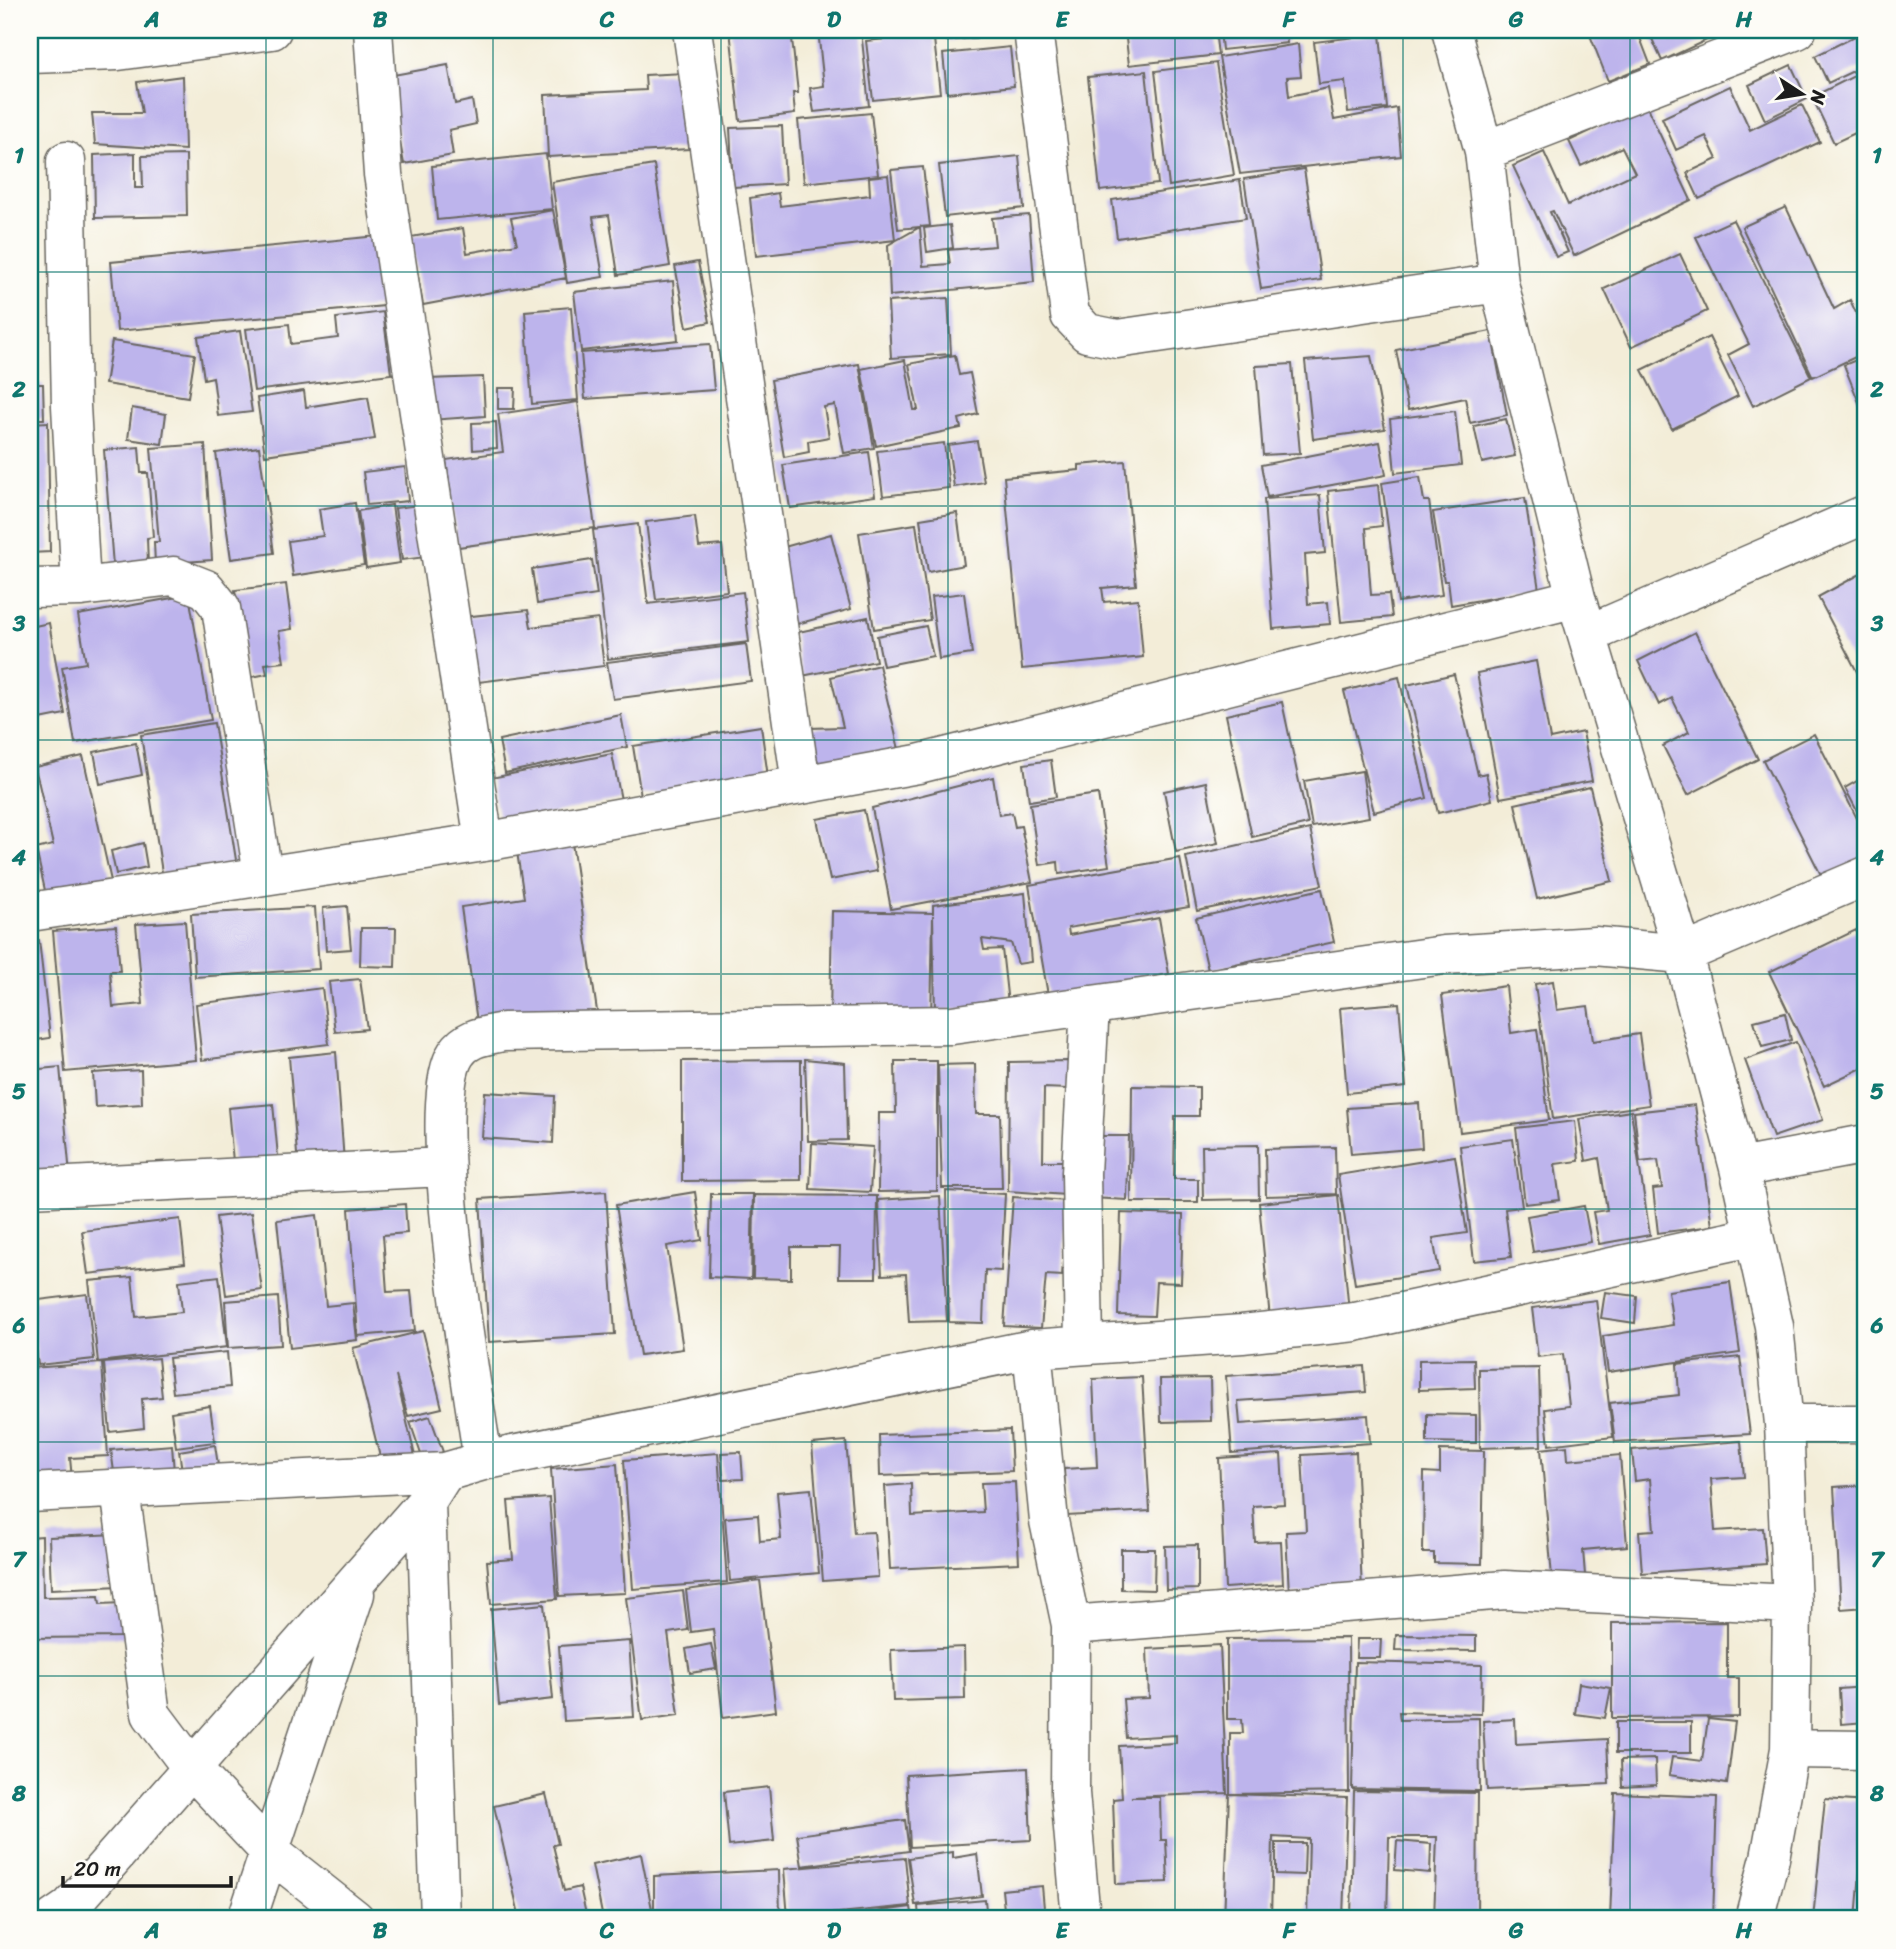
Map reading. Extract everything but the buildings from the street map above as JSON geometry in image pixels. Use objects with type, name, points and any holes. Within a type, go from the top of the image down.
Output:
[{"type":"street","points":[[30,54],[118,51],[272,30]]},
{"type":"street","points":[[373,30],[383,174],[484,842]]},
{"type":"street","points":[[692,30],[801,784]]},
{"type":"street","points":[[1033,30],[1070,315],[1087,333],[1116,340],[1499,283]]},
{"type":"street","points":[[1451,30],[1484,151],[1499,283],[1576,598],[1683,954],[1739,1168],[1752,1237],[1774,1326],[1784,1424],[1793,1604],[1790,1749],[1772,1848],[1754,1919]]},
{"type":"street","points":[[1484,151],[1797,30]]},
{"type":"street","points":[[66,161],[71,406],[81,587]]},
{"type":"street","points":[[1589,634],[1866,514]]},
{"type":"street","points":[[30,588],[81,587],[173,576],[206,589],[220,608],[263,875]]},
{"type":"street","points":[[30,912],[484,842],[918,764],[1576,598]]},
{"type":"street","points":[[483,1461],[444,1167],[446,1094],[455,1055],[468,1040],[503,1032],[952,1025],[1444,956],[1594,946],[1683,954],[1866,876]]},
{"type":"street","points":[[1084,1344],[1081,1173],[1090,1005]]},
{"type":"street","points":[[1739,1168],[1866,1144]]},
{"type":"street","points":[[30,1188],[444,1167]]},
{"type":"street","points":[[53,1919],[69,1908],[193,1770],[435,1487],[483,1461],[1032,1349],[1242,1334],[1355,1322],[1752,1237]]},
{"type":"street","points":[[1032,1349],[1049,1521],[1071,1625],[1070,1793],[1081,1919]]},
{"type":"street","points":[[1784,1424],[1866,1424]]},
{"type":"street","points":[[30,1493],[435,1487]]},
{"type":"street","points":[[435,1487],[440,1919]]},
{"type":"street","points":[[120,1491],[151,1714],[193,1770],[269,1851],[355,1919]]},
{"type":"street","points":[[247,1919],[361,1575]]},
{"type":"street","points":[[1071,1625],[1505,1590],[1793,1604]]},
{"type":"street","points":[[1790,1749],[1866,1750]]}]
